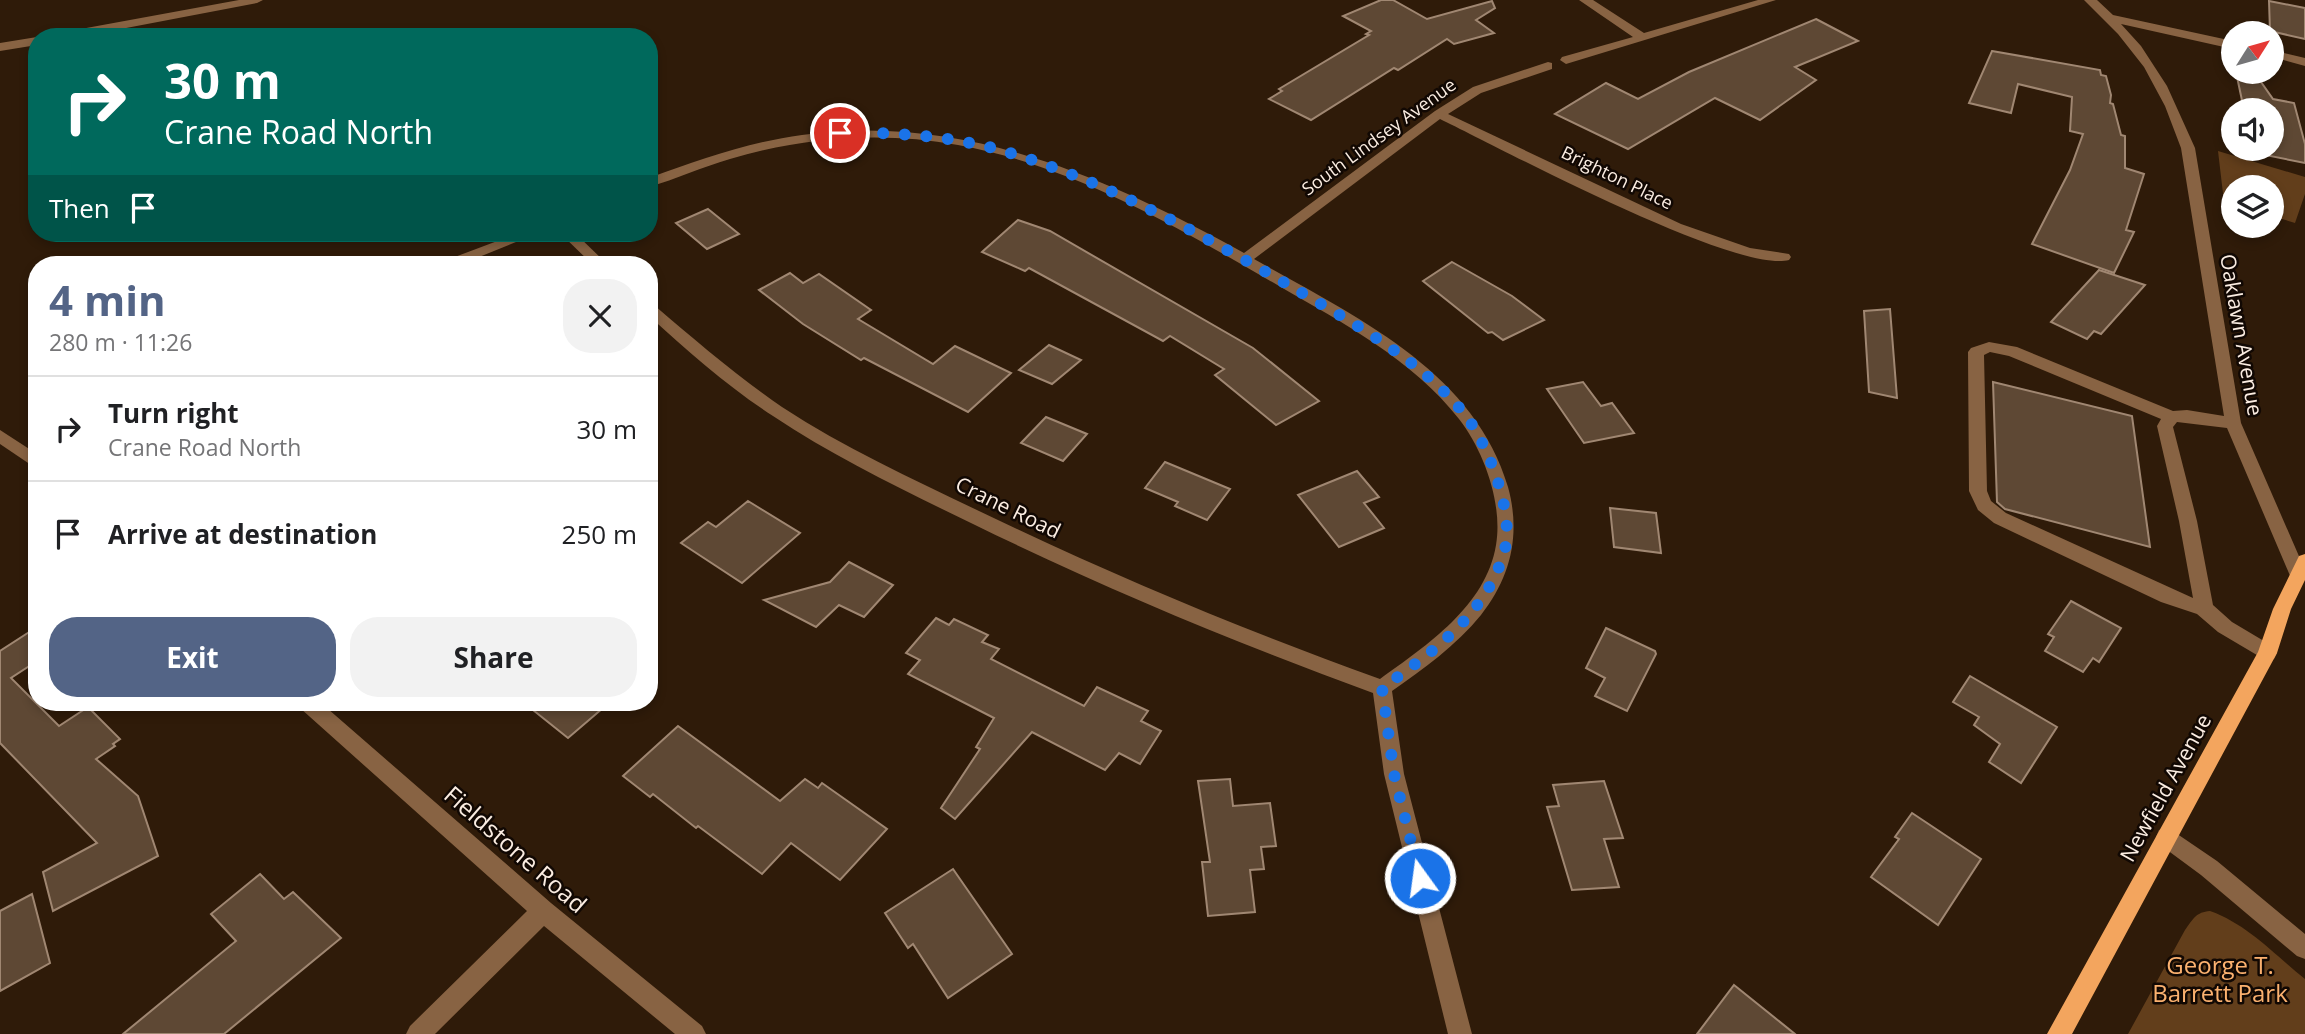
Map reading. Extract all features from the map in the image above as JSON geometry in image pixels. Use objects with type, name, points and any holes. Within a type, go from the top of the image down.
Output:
[{"type":"main road","name":"Newfield Avenue","points":[[2059,1034],[2267,653],[2301,567]]},
{"type":"street","points":[[107,28],[257,0]]},
{"type":"street","points":[[1585,0],[1643,38]]},
{"type":"street","points":[[1566,60],[1770,0]]},
{"type":"street","name":"Oaklawn Avenue","points":[[2090,0],[2112,18],[2140,52],[2170,99],[2188,148],[2233,423],[2301,567]]},
{"type":"street","points":[[2112,18],[2221,42]]},
{"type":"street","points":[[0,47],[28,42]]},
{"type":"street","points":[[2284,57],[2305,62]]},
{"type":"street","name":"South Lindsey Avenue","points":[[1244,260],[1439,114],[1476,90],[1548,66]]},
{"type":"street","name":"Brighton Place","points":[[1439,114],[1676,227],[1748,252],[1784,257]]},
{"type":"street","points":[[658,180],[719,157],[805,136],[877,132],[956,141],[1005,151],[1104,187],[1244,260],[1362,330],[1434,384],[1466,416],[1483,445],[1507,516],[1505,547],[1495,576],[1478,605],[1459,627],[1425,657],[1382,688],[1394,774],[1460,1034]]},
{"type":"street","points":[[470,256],[507,242]]},
{"type":"street","points":[[577,242],[591,256]]},
{"type":"street","name":"Crane Road","points":[[658,316],[710,363],[778,412],[884,473],[1066,561],[1241,637],[1382,688]]},
{"type":"street","points":[[2233,423],[2187,416],[2172,417],[2012,351],[1989,347],[1976,352],[1978,491],[1984,505],[2012,524],[2168,597],[2204,609],[2225,627],[2267,653]]},
{"type":"street","points":[[2172,417],[2165,426],[2188,521],[2204,609]]},
{"type":"street","points":[[0,436],[28,456]]},
{"type":"street","name":"Fieldstone Road","points":[[317,711],[543,911],[694,1034]]},
{"type":"street","points":[[2167,837],[2210,868],[2305,948]]},
{"type":"street","points":[[418,1034],[543,911]]},
{"type":"green space","points":[[2218,151],[2221,152],[2221,161],[2251,161],[2305,177],[2305,194],[2295,223],[2284,220],[2284,175],[2221,176]]},
{"type":"green space","name":"George T. Barrett Park","points":[[2210,911],[2248,932],[2305,979],[2305,1034],[2128,1034],[2185,930],[2198,915]]},
{"type":"building","points":[[1381,0],[1393,0],[1427,19],[1492,1],[1495,8],[1476,20],[1494,33],[1454,44],[1447,39],[1398,70],[1394,68],[1311,120],[1269,99],[1282,91],[1279,89],[1369,35],[1366,34],[1371,31],[1343,16]]},
{"type":"building","points":[[2269,1],[2305,8],[2305,39],[2284,34],[2284,21],[2270,21]]},
{"type":"building","points":[[1816,19],[1858,41],[1795,67],[1816,80],[1760,120],[1715,98],[1628,149],[1555,114],[1606,83],[1638,99],[1689,72]]},
{"type":"building","points":[[1992,51],[2100,70],[2101,75],[2106,76],[2111,95],[2110,103],[2113,104],[2121,135],[2125,136],[2125,168],[2144,174],[2126,230],[2134,232],[2114,273],[2032,244],[2070,170],[2083,134],[2070,131],[2072,97],[2018,84],[2011,113],[1969,103]]},
{"type":"building","points":[[2239,84],[2262,84],[2272,98],[2241,98]]},
{"type":"building","points":[[2284,101],[2294,103],[2305,144],[2305,163],[2284,159]]},
{"type":"building","points":[[708,209],[739,234],[707,249],[676,223]]},
{"type":"building","points":[[1018,220],[1050,231],[1253,348],[1319,401],[1276,425],[1215,375],[1224,369],[1170,336],[1163,341],[1029,268],[1025,271],[982,252]]},
{"type":"building","points":[[1452,262],[1512,296],[1544,320],[1503,340],[1492,332],[1488,333],[1423,281]]},
{"type":"building","points":[[2099,270],[2145,285],[2101,334],[2094,331],[2087,339],[2051,322]]},
{"type":"building","points":[[790,273],[803,283],[819,274],[871,310],[858,319],[933,364],[955,346],[1011,373],[968,412],[864,358],[861,360],[803,324],[759,290]]},
{"type":"building","points":[[1890,309],[1897,398],[1869,392],[1864,311]]},
{"type":"building","points":[[1049,345],[1081,360],[1052,384],[1019,370]]},
{"type":"building","points":[[1583,382],[1601,406],[1612,403],[1634,433],[1584,443],[1547,389]]},
{"type":"building","points":[[1993,382],[2132,416],[2150,547],[2005,509],[1997,502]]},
{"type":"building","points":[[1046,417],[1087,434],[1063,461],[1021,443]]},
{"type":"building","points":[[1165,462],[1230,489],[1207,520],[1175,506],[1178,502],[1145,488]]},
{"type":"building","points":[[1357,471],[1379,497],[1364,503],[1384,528],[1339,547],[1298,495]]},
{"type":"building","points":[[748,501],[800,533],[742,583],[681,543],[708,522],[716,527]]},
{"type":"building","points":[[1610,508],[1656,513],[1661,553],[1614,547]]},
{"type":"building","points":[[849,562],[893,585],[864,617],[839,605],[816,627],[764,600],[830,582]]},
{"type":"building","points":[[2071,601],[2121,628],[2099,662],[2093,658],[2083,672],[2045,651],[2054,637],[2048,634]]},
{"type":"building","points":[[936,618],[949,625],[954,619],[988,635],[982,642],[999,649],[991,659],[1084,706],[1097,687],[1148,711],[1141,721],[1161,731],[1140,764],[1119,753],[1105,770],[1032,732],[955,819],[941,808],[980,749],[976,747],[994,718],[908,674],[920,660],[906,653]]},
{"type":"building","points":[[1606,628],[1655,651],[1656,654],[1627,711],[1595,696],[1605,678],[1586,668]]},
{"type":"building","points":[[28,633],[28,667],[11,678],[28,695],[28,711],[44,711],[59,726],[82,711],[92,711],[120,739],[113,744],[115,746],[96,759],[138,796],[158,856],[53,911],[43,872],[97,843],[0,743],[0,651]]},
{"type":"building","points":[[1970,676],[2057,727],[2021,783],[1989,762],[2000,744],[1974,725],[1979,717],[1953,702]]},
{"type":"building","points":[[534,711],[600,711],[568,738]]},
{"type":"building","points":[[678,726],[780,801],[805,779],[818,788],[822,783],[887,829],[840,880],[791,843],[762,874],[653,794],[650,797],[623,776]]},
{"type":"building","points":[[1230,779],[1233,806],[1270,803],[1276,846],[1261,847],[1264,869],[1250,870],[1255,912],[1208,916],[1202,862],[1210,862],[1198,781]]},
{"type":"building","points":[[1604,781],[1623,838],[1604,839],[1619,887],[1572,890],[1547,807],[1559,806],[1553,785]]},
{"type":"building","points":[[1912,813],[1981,859],[1938,925],[1871,877],[1899,839],[1895,837]]},
{"type":"building","points":[[953,869],[1012,954],[948,998],[913,944],[908,948],[885,913]]},
{"type":"building","points":[[260,874],[284,899],[293,892],[341,938],[224,1034],[123,1034],[236,941],[211,914]]},
{"type":"building","points":[[32,894],[50,963],[0,991],[0,911]]},
{"type":"building","points":[[1734,985],[1795,1034],[1697,1034]]},
{"type":"route","points":[[840,133],[912,135],[1005,151],[1104,187],[1244,260],[1330,309],[1404,360],[1434,384],[1466,416],[1483,445],[1507,516],[1505,547],[1495,576],[1478,605],[1459,627],[1425,657],[1382,688],[1394,774],[1420,878]]}]
